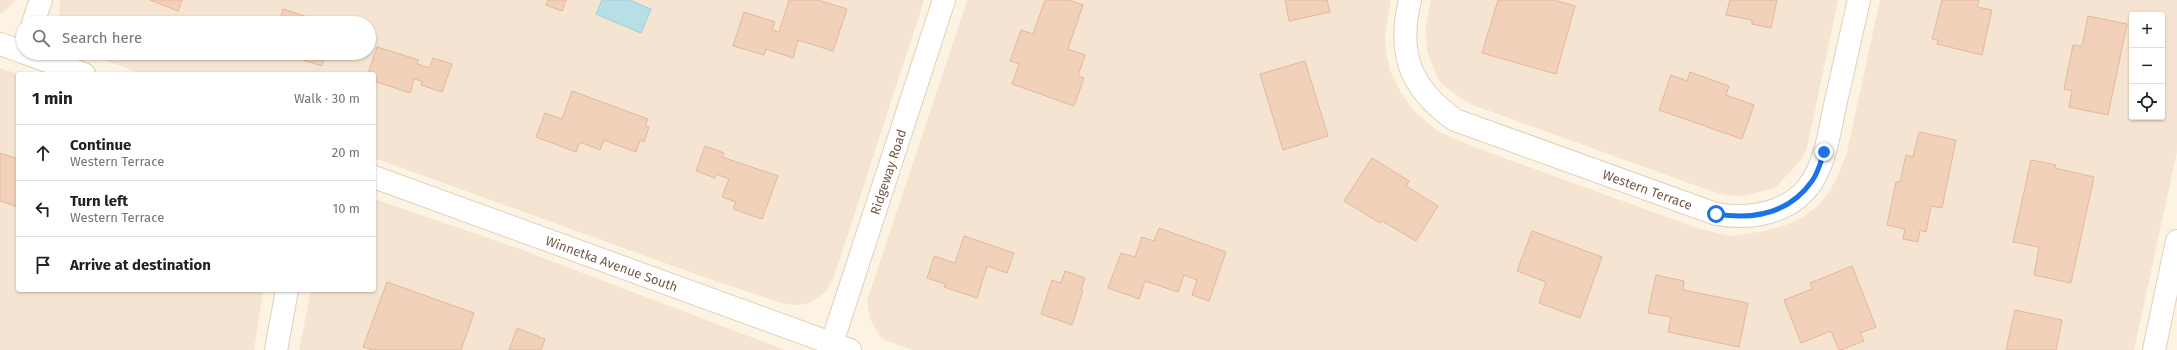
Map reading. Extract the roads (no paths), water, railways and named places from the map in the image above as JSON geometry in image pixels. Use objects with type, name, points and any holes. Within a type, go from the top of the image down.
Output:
[{"type":"street","points":[[35,16],[41,0]]},
{"type":"street","name":"Ridgeway Road","points":[[841,347],[944,0]]},
{"type":"street","name":"Western Terrace","points":[[1410,0],[1405,36],[1406,58],[1414,76],[1426,95],[1440,109],[1455,120],[1716,214],[1736,217],[1757,216],[1791,204],[1813,180],[1824,152],[1859,0]]},
{"type":"street","points":[[0,44],[16,50]]},
{"type":"street","points":[[45,60],[78,72]]},
{"type":"street","name":"Winnetka Avenue South","points":[[376,178],[841,347]]},
{"type":"street","points":[[2154,350],[2177,241]]},
{"type":"street","points":[[276,350],[288,292]]},
{"type":"water","points":[[602,0],[629,0],[651,9],[641,33],[596,14]]}]
